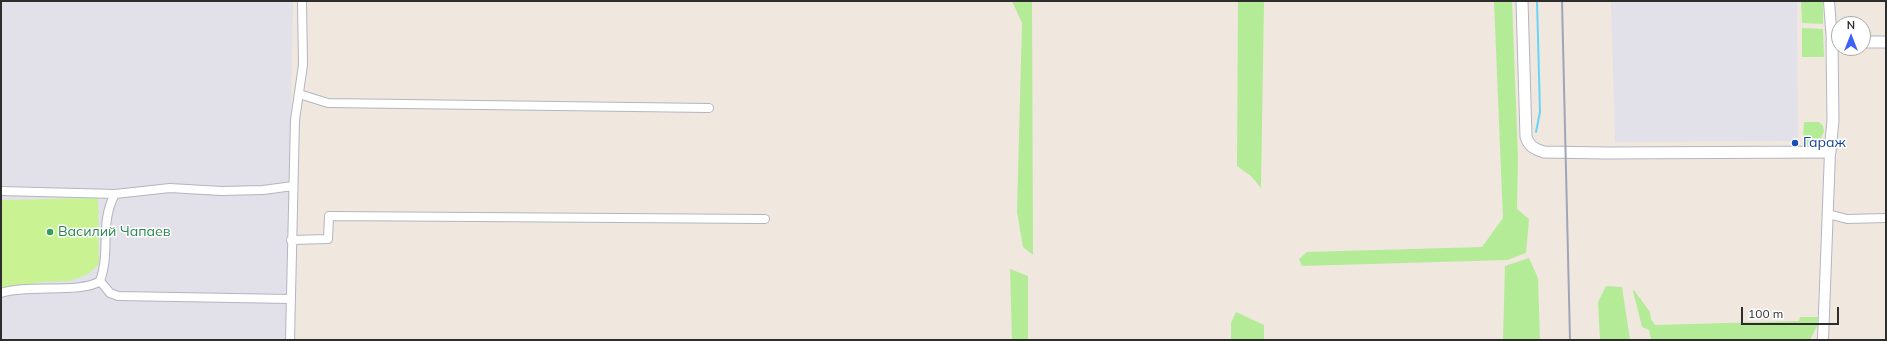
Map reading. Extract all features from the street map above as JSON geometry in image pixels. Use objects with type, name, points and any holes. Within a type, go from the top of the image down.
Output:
[{"type":"main road","points":[[1522,1],[1526,136],[1528,143],[1539,154],[1830,152],[1835,56]]},
{"type":"main road","points":[[1871,42],[1886,42]]},
{"type":"street","points":[[290,340],[291,240],[295,120],[303,65],[302,1]]},
{"type":"street","points":[[1829,1],[1832,16]]},
{"type":"street","points":[[299,94],[328,103],[709,108]]},
{"type":"street","points":[[1823,340],[1830,152]]},
{"type":"street","points":[[1,191],[116,194],[170,188],[221,191],[263,190],[293,186]]},
{"type":"street","points":[[100,281],[104,262],[106,217],[116,194]]},
{"type":"street","points":[[1828,214],[1847,219],[1886,218]]},
{"type":"street","points":[[291,240],[328,239],[329,216],[765,219]]},
{"type":"street","points":[[1,293],[22,289],[89,286],[100,281]]},
{"type":"street","points":[[100,281],[110,293],[118,296],[290,299]]},
{"type":"shaded area","points":[[1,1],[293,1],[287,340],[1,340]]},
{"type":"shaded area","points":[[1611,1],[1797,1],[1798,141],[1615,142]]},
{"type":"green space","points":[[1012,1],[1032,1],[1033,255],[1023,247],[1017,212],[1022,23]]},
{"type":"green space","points":[[1238,1],[1264,1],[1261,188],[1251,176],[1237,166]]},
{"type":"green space","points":[[1494,1],[1512,1],[1518,157],[1517,209],[1529,219],[1526,253],[1507,260],[1302,266],[1299,259],[1307,252],[1482,247],[1503,218]]},
{"type":"green space","points":[[1801,1],[1823,1],[1823,24],[1802,23]]},
{"type":"green space","points":[[1802,28],[1823,29],[1824,57],[1802,57]]},
{"type":"green space","points":[[1804,122],[1819,122],[1823,126],[1824,131],[1819,143],[1805,145],[1803,141]]},
{"type":"green space","name":"Василий Чапаев","points":[[98,198],[99,264],[88,274],[70,281],[43,282],[1,288],[1,200]]},
{"type":"green space","points":[[1529,258],[1538,278],[1540,340],[1503,340],[1505,266]]},
{"type":"green space","points":[[1010,269],[1028,276],[1028,340],[1012,340]]},
{"type":"green space","points":[[1606,286],[1622,287],[1630,340],[1600,340],[1598,302]]},
{"type":"green space","points":[[1634,290],[1650,312],[1651,319],[1655,325],[1799,321],[1800,317],[1818,317],[1817,326],[1810,340],[1651,340],[1649,330],[1642,327]]},
{"type":"green space","points":[[1236,312],[1264,325],[1264,340],[1231,340],[1231,323]]},
{"type":"waterway","points":[[1536,132],[1540,112],[1537,1]]},
{"type":"railway","points":[[1562,1],[1570,340]]},
{"type":"place","name":"Гараж","points":[[1795,143]]},
{"type":"place","name":"Василий Чапаев","points":[[50,232]]}]
